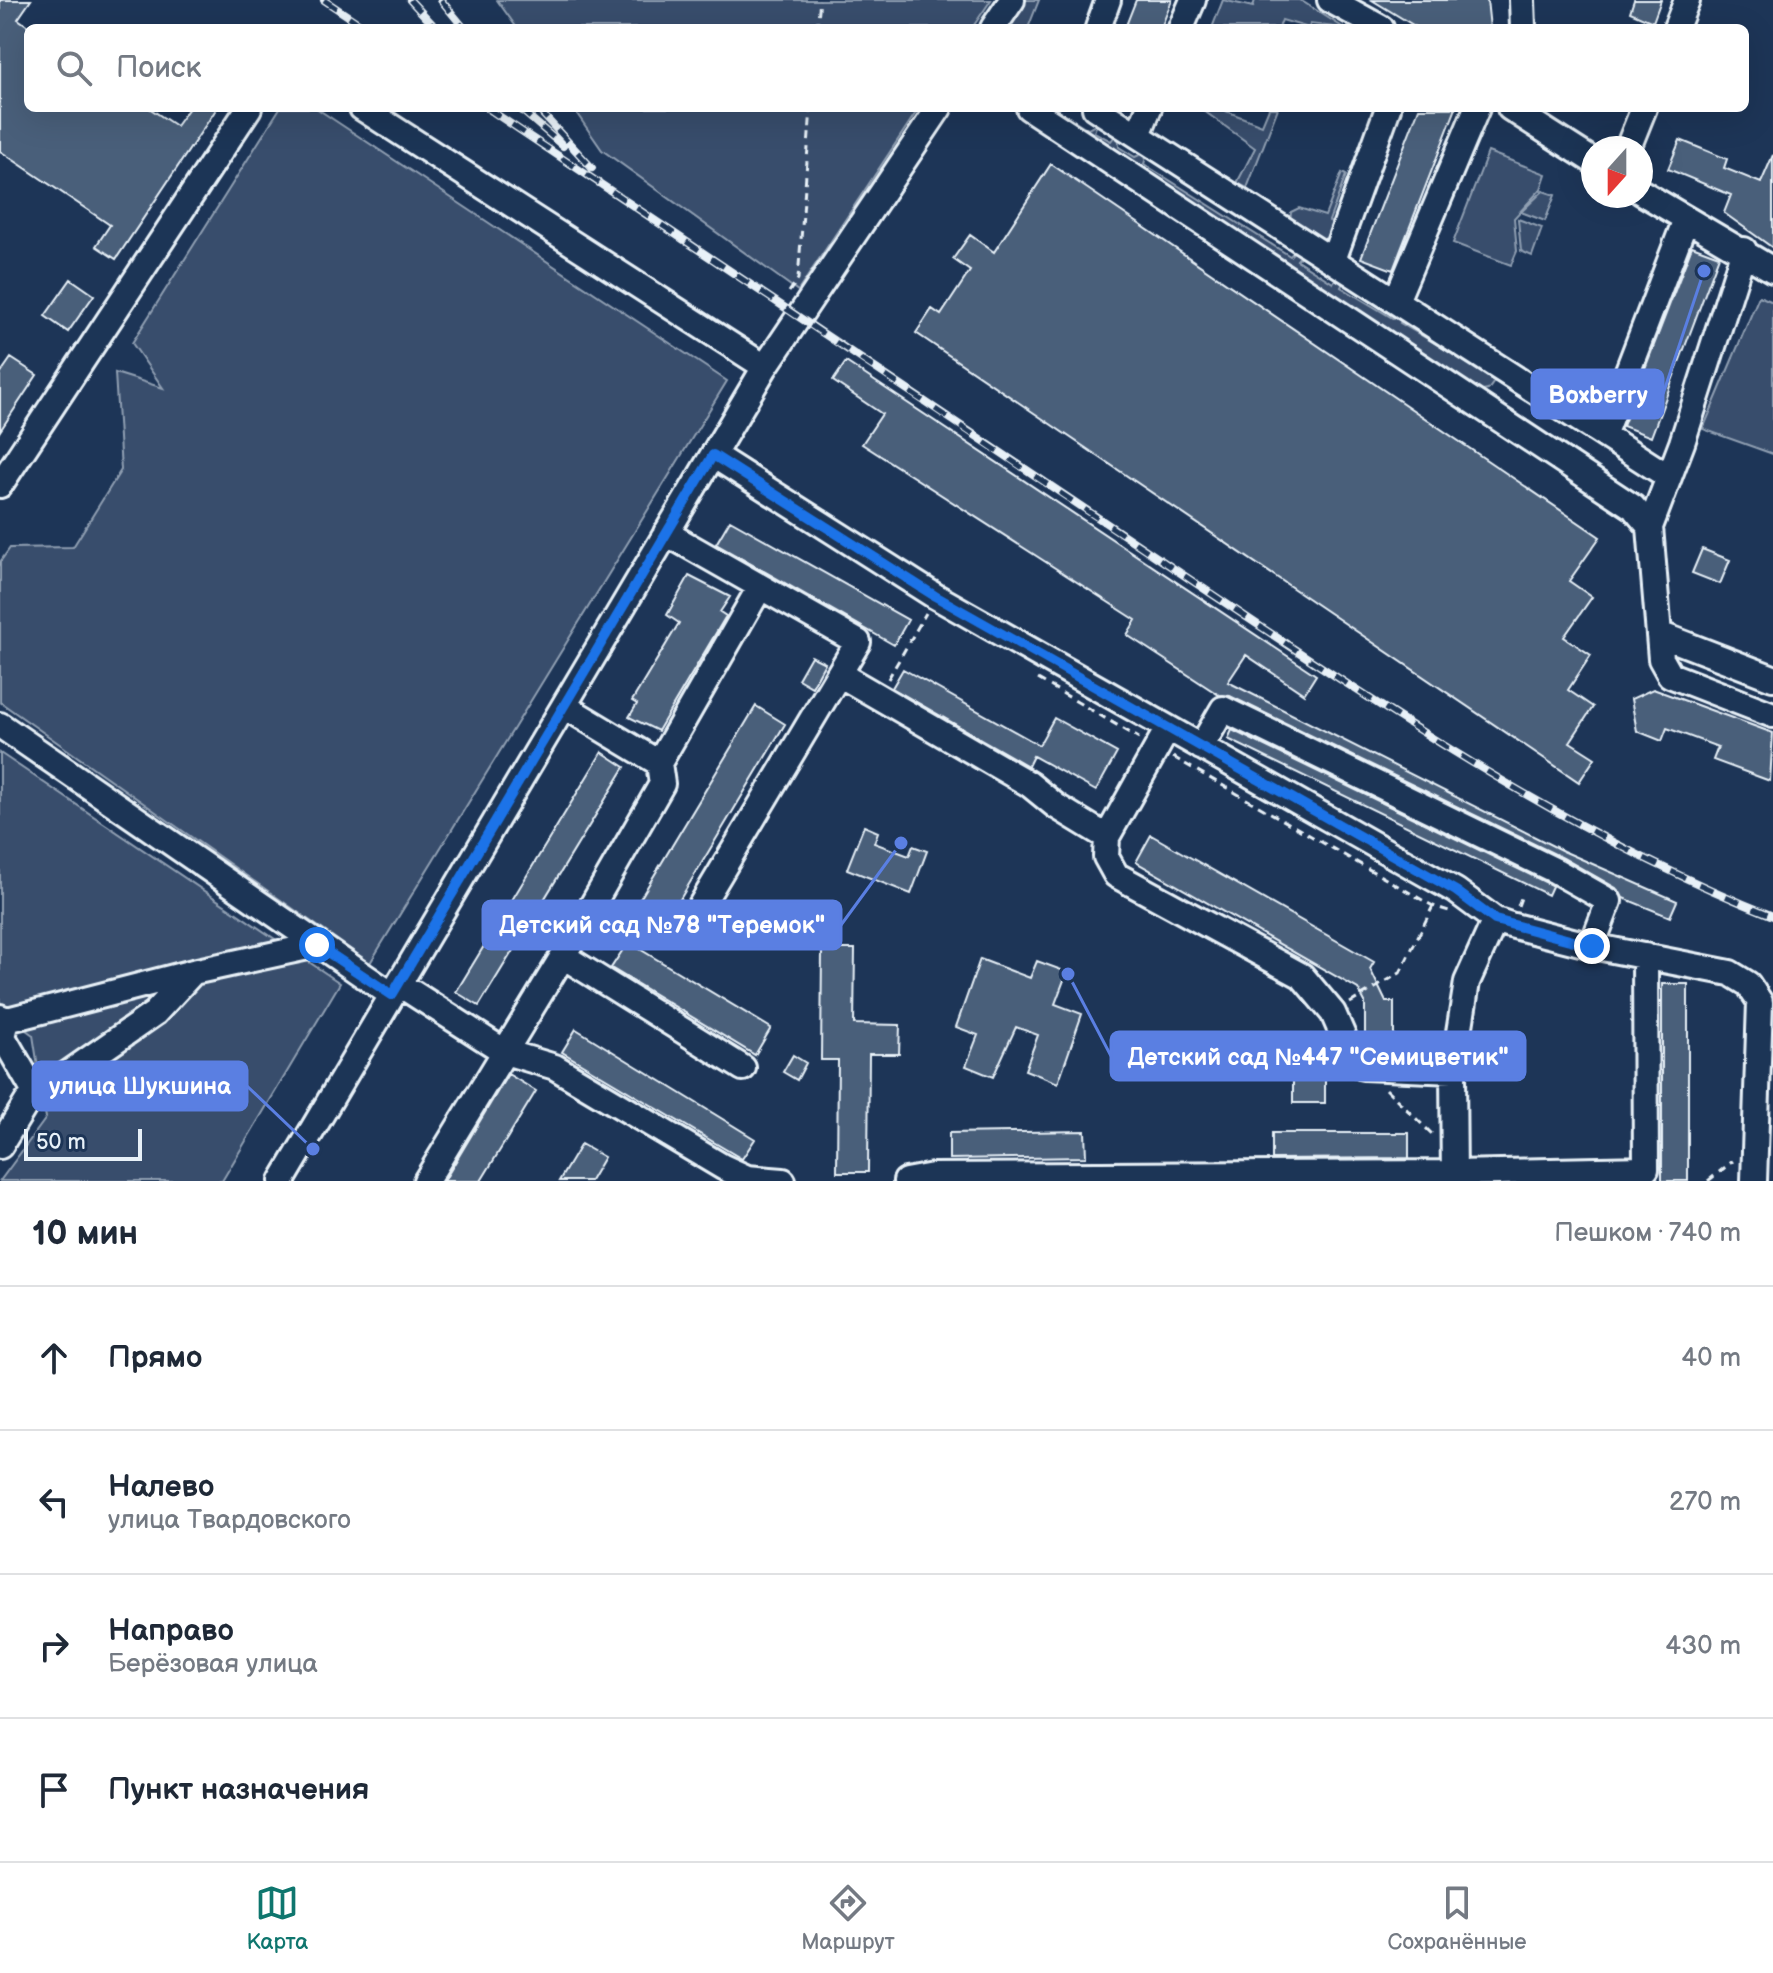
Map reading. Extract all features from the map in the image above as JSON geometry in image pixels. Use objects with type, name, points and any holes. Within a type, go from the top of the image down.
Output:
[{"type":"street","points":[[996,24],[1012,0]]},
{"type":"street","points":[[1099,24],[1108,0]]},
{"type":"street","points":[[1183,24],[1193,0]]},
{"type":"street","points":[[1330,0],[1354,6],[1376,24]]},
{"type":"street","points":[[1522,0],[1523,24]]},
{"type":"street","points":[[1678,24],[1687,0]]},
{"type":"street","points":[[0,485],[246,112]]},
{"type":"street","points":[[368,112],[765,367]]},
{"type":"street","points":[[282,1181],[765,367],[936,112]]},
{"type":"street","points":[[1035,112],[1633,507],[1650,527]]},
{"type":"street","points":[[1101,112],[1669,477]]},
{"type":"street","points":[[1138,135],[1147,112]]},
{"type":"street","points":[[1333,260],[1387,112]]},
{"type":"street","points":[[1396,301],[1475,112]]},
{"type":"street","points":[[1522,112],[1581,153]]},
{"type":"street","points":[[1633,136],[1642,112]]},
{"type":"street","points":[[1653,199],[1773,268]]},
{"type":"street","points":[[1604,433],[1686,219]]},
{"type":"street","points":[[1744,250],[1650,527],[1661,659],[1670,675],[1773,715]]},
{"type":"street","points":[[713,455],[935,596],[1456,891],[1495,920],[1592,946],[1715,968],[1748,984],[1760,1002],[1764,1145],[1754,1181]]},
{"type":"street","points":[[666,533],[759,589],[769,590],[858,642],[691,922]]},
{"type":"street","points":[[426,1181],[563,956],[662,784],[659,763],[759,589]]},
{"type":"street","points":[[1659,634],[1773,678]]},
{"type":"street","points":[[839,674],[1029,784],[1056,806],[1107,837]]},
{"type":"street","points":[[564,706],[659,763]]},
{"type":"street","points":[[1201,747],[1223,709],[1556,871],[1609,901],[1592,946]]},
{"type":"street","points":[[0,725],[317,945],[505,1052],[555,1067],[723,1167],[747,1178],[783,1181]]},
{"type":"street","points":[[1168,728],[1107,837],[1106,857],[1116,875],[1302,976],[1333,1013],[1353,1059],[1363,1067],[1453,1071]]},
{"type":"street","points":[[1454,1170],[1453,1071],[1467,982],[1495,920]]},
{"type":"street","points":[[37,1096],[3,1037],[4,1018],[317,945]]},
{"type":"street","points":[[563,956],[743,1068]]},
{"type":"street","points":[[906,1181],[1345,1177],[1454,1170],[1615,1175],[1646,1169],[1645,956]]},
{"type":"street","points":[[0,1146],[27,1102],[155,1013],[193,972]]},
{"type":"path","points":[[817,24],[820,0]]},
{"type":"path","points":[[786,297],[798,279],[811,112]]},
{"type":"path","points":[[878,696],[935,596]]},
{"type":"path","points":[[1333,1013],[1400,973],[1433,906]]},
{"type":"path","points":[[1386,1089],[1454,1170]]},
{"type":"path","points":[[1708,1181],[1764,1145]]},
{"type":"shaded area","points":[[497,0],[991,0],[975,24],[514,24]]},
{"type":"shaded area","points":[[1020,0],[1039,0],[1030,24],[1005,24]]},
{"type":"shaded area","points":[[1223,0],[1253,7],[1255,0],[1300,0],[1338,24],[1296,24],[1282,20],[1280,24],[1214,24]]},
{"type":"shaded area","points":[[277,112],[322,112],[727,381],[370,963],[0,702],[0,562],[10,548],[73,547],[121,470],[115,373],[163,388],[132,343]]},
{"type":"shaded area","points":[[576,112],[916,112],[798,291],[602,150]]},
{"type":"shaded area","points":[[1051,112],[1061,112],[1088,129],[1097,124],[1094,132],[1111,141],[1118,132],[1119,147],[1135,157],[1148,151],[1144,164],[1290,256],[1298,247],[1303,253],[1297,260],[1333,283],[1337,276],[1345,278],[1341,287],[1394,319],[1400,310],[1405,314],[1400,323],[1496,379],[1488,390],[1477,392]]},
{"type":"shaded area","points":[[1206,112],[1228,112],[1262,125],[1267,112],[1276,112],[1247,188],[1237,183],[1255,148]]},
{"type":"shaded area","points":[[1488,152],[1546,174],[1541,189],[1514,218],[1517,251],[1511,265],[1453,243]]},
{"type":"shaded area","points":[[1342,173],[1346,175],[1329,221],[1339,230],[1325,240],[1316,240],[1290,223],[1291,212],[1299,208],[1325,216]]},
{"type":"shaded area","points":[[1543,191],[1555,195],[1545,221],[1521,212]]},
{"type":"shaded area","points":[[1518,219],[1542,228],[1532,256],[1521,251]]},
{"type":"shaded area","points":[[1759,296],[1773,302],[1773,454],[1703,429]]},
{"type":"shaded area","points":[[0,753],[340,983],[222,1181],[0,1181],[46,1118],[33,1035],[0,1011]]},
{"type":"building","points":[[0,0],[31,0],[18,19],[25,24],[24,112],[155,112],[176,126],[186,112],[214,112],[116,259],[96,246],[110,225],[0,151]]},
{"type":"building","points":[[1136,0],[1172,0],[1163,24],[1127,24]]},
{"type":"building","points":[[1372,0],[1487,0],[1490,24],[1411,24]]},
{"type":"building","points":[[1634,0],[1661,0],[1653,22],[1630,12]]},
{"type":"building","points":[[1417,112],[1454,112],[1393,270],[1361,258]]},
{"type":"building","points":[[1680,140],[1727,159],[1724,168],[1761,183],[1773,155],[1773,248],[1724,213],[1731,195],[1668,169]]},
{"type":"building","points":[[1051,164],[1600,537],[1569,581],[1592,597],[1564,637],[1591,655],[1568,690],[1593,707],[1570,742],[1595,758],[1579,782],[916,333],[932,309],[941,315],[970,271],[953,259],[970,235],[994,252]]},
{"type":"building","points":[[1692,246],[1719,256],[1651,437],[1623,426]]},
{"type":"building","points":[[71,279],[94,295],[68,332],[45,316]]},
{"type":"building","points":[[11,358],[37,375],[0,431],[0,374]]},
{"type":"building","points":[[846,362],[1316,675],[1304,694],[1246,655],[1228,682],[1563,851],[1677,901],[1670,917],[1623,898],[1616,888],[1563,858],[1230,696],[1219,695],[1127,635],[1136,620],[862,444],[882,414],[833,381]]},
{"type":"building","points":[[730,520],[908,620],[894,645],[716,544]]},
{"type":"building","points":[[1702,549],[1730,560],[1720,584],[1692,573]]},
{"type":"building","points":[[689,576],[730,597],[720,612],[726,616],[658,731],[629,717],[637,704],[632,701],[679,623],[667,615]]},
{"type":"building","points":[[811,656],[825,663],[812,687],[798,679]]},
{"type":"building","points":[[903,669],[1039,745],[1054,718],[1117,753],[1096,791],[1033,756],[1028,766],[892,688]]},
{"type":"building","points":[[1653,689],[1773,733],[1770,781],[1713,760],[1718,747],[1667,728],[1662,741],[1637,731],[1631,699]]},
{"type":"building","points":[[756,706],[785,724],[670,916],[640,899]]},
{"type":"building","points":[[1232,730],[1549,884],[1552,886],[1548,895],[1228,739]]},
{"type":"building","points":[[602,752],[625,767],[479,1006],[456,992]]},
{"type":"building","points":[[864,826],[878,832],[874,843],[909,856],[913,846],[927,851],[911,894],[847,869]]},
{"type":"building","points":[[1151,835],[1374,962],[1370,969],[1386,1002],[1394,1002],[1394,1053],[1365,1050],[1365,1002],[1358,989],[1136,862]]},
{"type":"building","points":[[628,942],[771,1028],[755,1055],[611,968]]},
{"type":"building","points":[[822,949],[855,949],[854,1024],[900,1025],[899,1054],[869,1054],[868,1172],[837,1172],[838,1060],[821,1060]]},
{"type":"building","points":[[980,959],[1030,978],[1037,961],[1067,972],[1055,1004],[1082,1014],[1058,1083],[1025,1070],[1038,1035],[1016,1027],[993,1077],[966,1066],[978,1035],[956,1027]]},
{"type":"building","points":[[1662,984],[1688,984],[1688,1181],[1662,1181]]},
{"type":"building","points":[[576,1029],[755,1139],[742,1159],[562,1052]]},
{"type":"building","points":[[793,1055],[806,1063],[797,1080],[783,1072]]},
{"type":"building","points":[[508,1074],[536,1091],[481,1181],[444,1181]]},
{"type":"building","points":[[1293,1075],[1325,1075],[1325,1103],[1293,1103]]},
{"type":"building","points":[[1085,1131],[1086,1157],[949,1159],[949,1133]]},
{"type":"building","points":[[1272,1133],[1409,1133],[1409,1158],[1272,1159]]},
{"type":"building","points":[[581,1144],[604,1157],[590,1181],[559,1181]]},
{"type":"railway","points":[[324,0],[360,24]]},
{"type":"railway","points":[[410,0],[432,24]]},
{"type":"railway","points":[[441,0],[461,24]]},
{"type":"railway","points":[[493,112],[1092,514],[1467,760],[1617,844],[1773,916]]},
{"type":"railway","points":[[524,112],[563,146]]},
{"type":"railway","points":[[541,112],[592,168]]},
{"type":"place","name":"Boxberry","points":[[1704,271]]},
{"type":"place","name":"Детский сад №78 \"Теремок\"","points":[[901,843]]},
{"type":"place","name":"Детский сад №447 \"Семицветик\"","points":[[1068,974]]},
{"type":"place","name":"улица Шукшина","points":[[313,1149]]},
{"type":"route","points":[[317,945],[392,995],[713,455],[935,596],[1456,891],[1495,920],[1592,946]]}]
